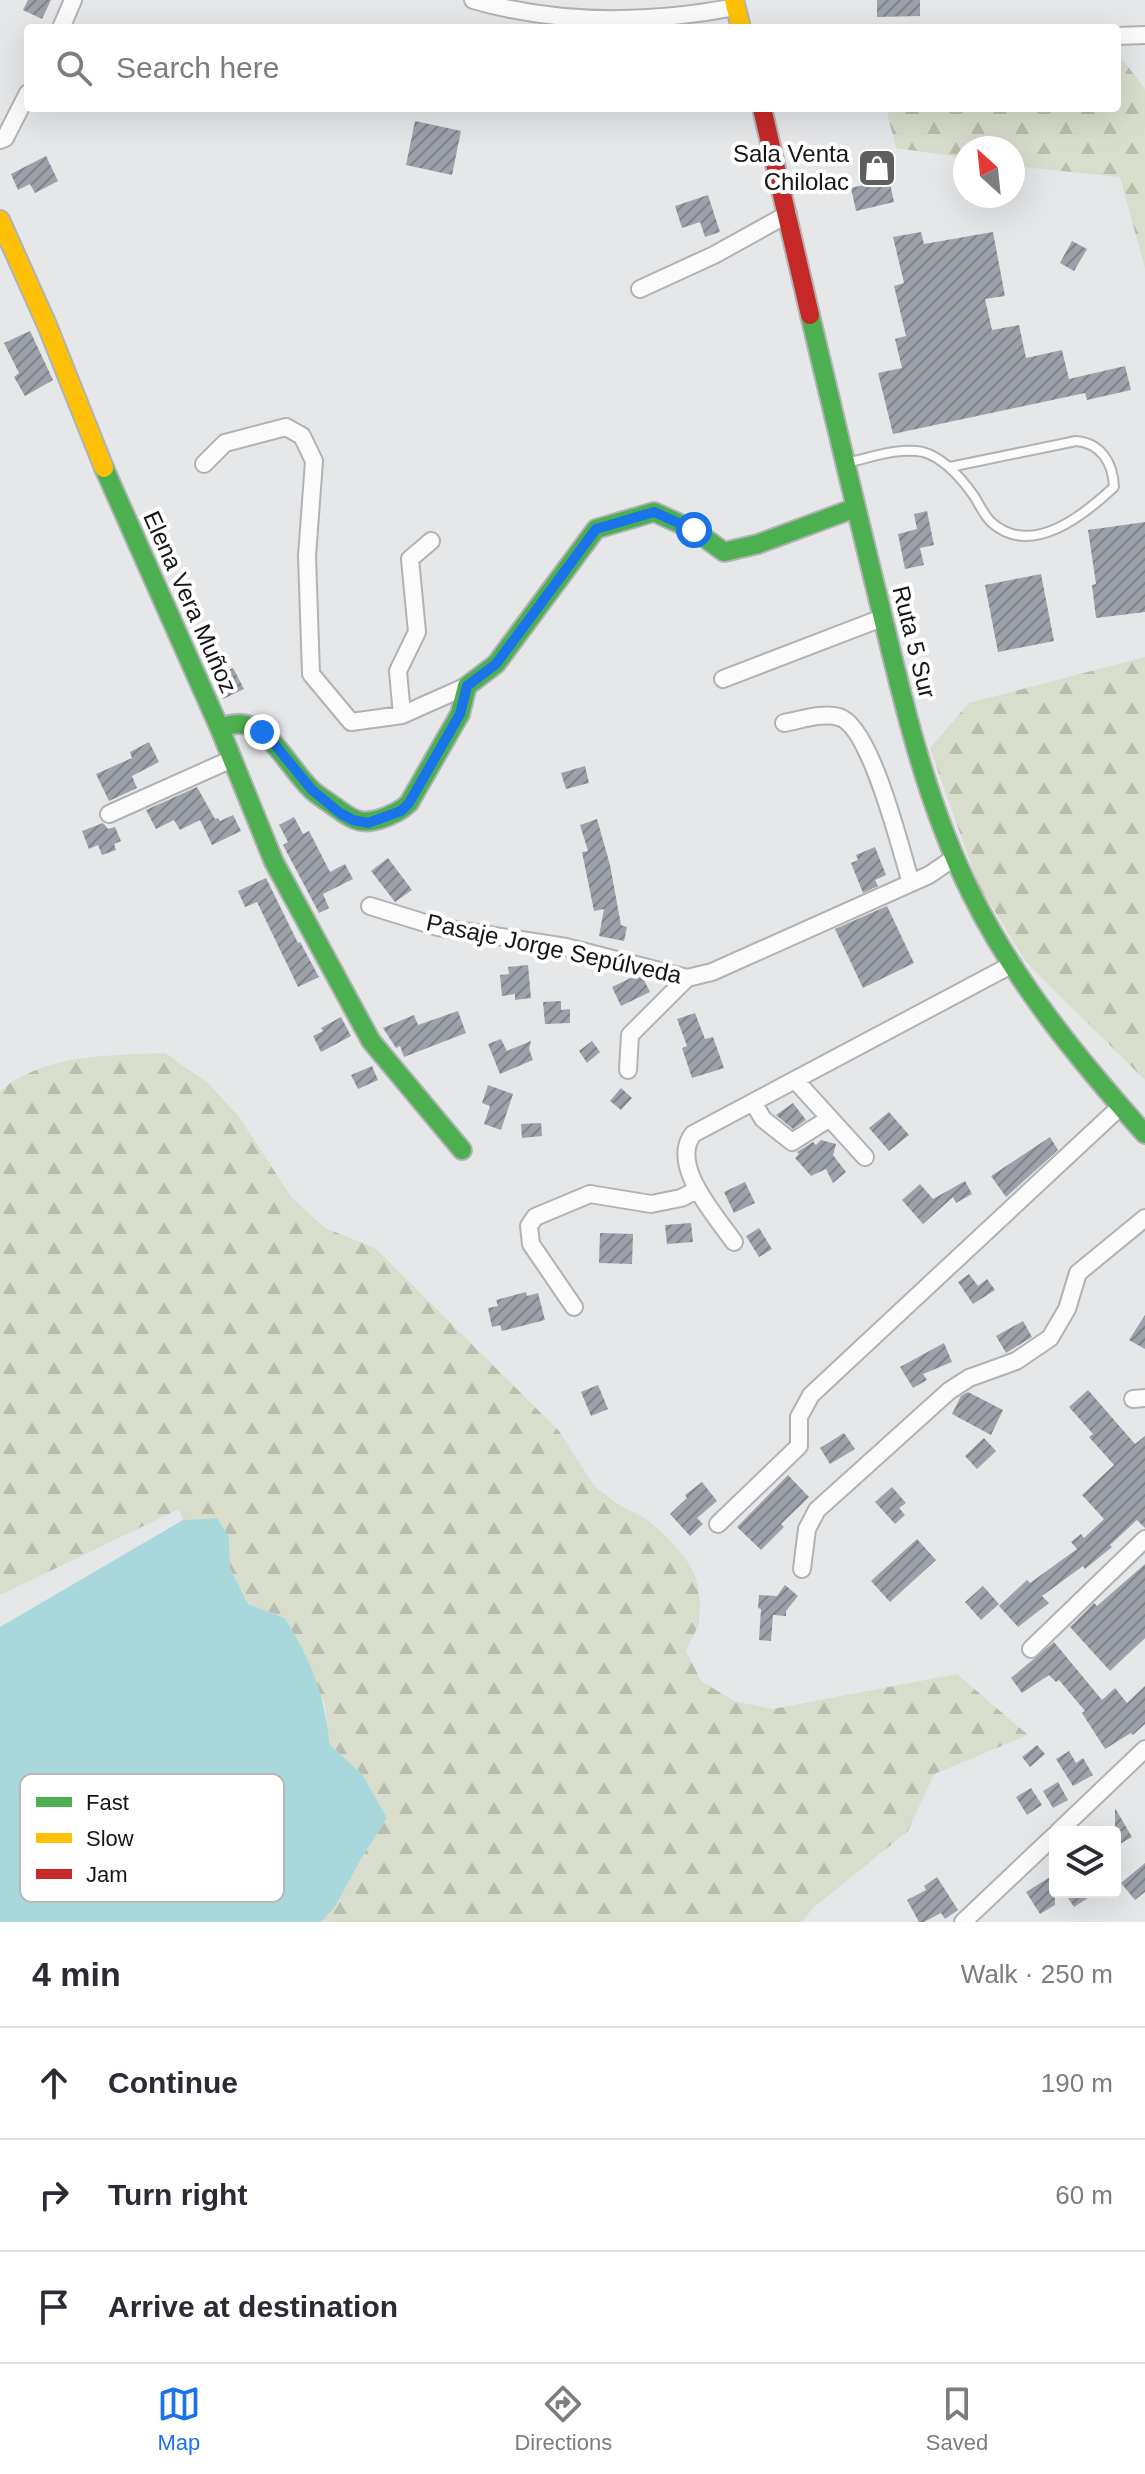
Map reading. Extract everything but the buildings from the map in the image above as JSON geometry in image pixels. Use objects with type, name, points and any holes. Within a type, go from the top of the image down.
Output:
[{"type":"main road","points":[[735,4],[740,24]]},
{"type":"main road","name":"Ruta 5 Sur","points":[[763,112],[882,618],[922,770],[954,858],[1013,964],[1064,1038],[1145,1134]]},
{"type":"main road","name":"Elena Vera Muñoz","points":[[0,220],[47,325],[109,479],[220,729],[274,862],[371,1041],[462,1150]]},
{"type":"main road","points":[[220,729],[233,722],[251,725],[271,740],[312,790],[340,813],[368,823],[386,818],[409,803],[460,714],[467,686],[496,664],[596,529],[654,512],[694,530],[724,552],[758,544],[855,508]]},
{"type":"street","points":[[63,24],[73,0]]},
{"type":"street","points":[[473,0],[520,11],[599,20],[661,19],[735,4]]},
{"type":"street","points":[[1121,36],[1145,35]]},
{"type":"street","points":[[0,140],[5,138],[24,101]]},
{"type":"street","points":[[640,289],[714,255],[788,214]]},
{"type":"street","points":[[204,464],[225,443],[286,427],[302,436],[314,461],[307,556],[311,674],[351,722],[402,715],[467,686]]},
{"type":"street","points":[[402,715],[398,671],[417,632],[410,559],[431,541]]},
{"type":"street","points":[[723,679],[882,618]]},
{"type":"street","points":[[784,723],[823,716],[839,717],[851,724],[870,757],[911,883]]},
{"type":"street","points":[[109,814],[232,759]]},
{"type":"street","name":"Pasaje Jorge Sepúlveda","points":[[370,906],[438,927],[566,947],[687,978],[712,972],[911,883],[954,858]]},
{"type":"street","points":[[734,1242],[697,1190],[685,1160],[693,1134],[1013,964]]},
{"type":"street","points":[[628,1070],[630,1035],[687,978]]},
{"type":"street","points":[[796,1081],[865,1157]]},
{"type":"street","points":[[754,1104],[763,1119],[792,1142],[830,1118]]},
{"type":"street","points":[[718,1524],[799,1446],[799,1417],[811,1395],[1120,1107]]},
{"type":"street","points":[[574,1307],[531,1244],[529,1226],[535,1217],[590,1194],[651,1204],[681,1198],[697,1190]]},
{"type":"street","points":[[802,1569],[807,1529],[817,1510],[949,1391],[969,1378],[1016,1361],[1050,1338],[1067,1309],[1078,1273],[1145,1218]]},
{"type":"street","points":[[1031,1649],[1145,1539]]},
{"type":"street","points":[[1064,1826],[1145,1749]]},
{"type":"street","points":[[963,1922],[1049,1841]]},
{"type":"lane","points":[[845,463],[893,452],[923,452],[950,467],[972,492],[990,521],[1013,535],[1043,535],[1065,525],[1094,506],[1114,487],[1113,471],[1105,455],[1088,442],[1076,441],[950,467]]},
{"type":"green space","points":[[1123,60],[1145,89],[1145,268],[1120,177],[1025,167],[1025,136],[953,136],[953,156],[896,148],[887,112],[1121,112]]},
{"type":"green space","points":[[1145,657],[1145,1080],[1026,962],[978,884],[930,748],[969,703]]},
{"type":"green space","points":[[165,1053],[208,1083],[239,1117],[292,1198],[325,1228],[375,1248],[559,1431],[594,1486],[619,1505],[646,1519],[686,1559],[696,1578],[700,1601],[699,1624],[686,1651],[701,1681],[734,1701],[773,1709],[957,1674],[1028,1735],[934,1774],[908,1831],[813,1908],[802,1922],[321,1922],[335,1907],[387,1818],[362,1774],[330,1745],[325,1705],[286,1618],[248,1604],[230,1569],[229,1537],[217,1518],[183,1520],[179,1509],[0,1595],[0,1091],[37,1069],[58,1063],[100,1056]]},
{"type":"water","points":[[217,1518],[229,1537],[230,1569],[248,1604],[285,1618],[315,1678],[330,1745],[362,1774],[387,1818],[335,1907],[321,1922],[0,1922],[0,1627],[183,1520]]},
{"type":"traffic: fast","points":[[810,315],[908,719],[929,790],[955,860],[988,926],[1028,989],[1096,1078],[1145,1134]]},
{"type":"traffic: fast","points":[[104,468],[220,729],[274,862],[371,1041],[462,1150]]},
{"type":"traffic: fast","points":[[220,729],[235,724],[261,732],[303,781],[322,798],[359,821],[383,818],[409,803],[460,714],[467,686],[496,664],[596,529],[654,512],[694,530],[724,552],[758,544],[855,508]]},
{"type":"traffic: slow","points":[[734,0],[740,24]]},
{"type":"traffic: slow","points":[[0,220],[47,325],[104,468]]},
{"type":"traffic: jam","points":[[763,112],[810,315]]},
{"type":"place","name":"Sala Venta Chilolac","points":[[877,168]]},
{"type":"route","points":[[262,732],[312,790],[340,813],[368,823],[401,811],[409,803],[460,714],[467,686],[496,664],[596,529],[654,512],[694,530]]}]
